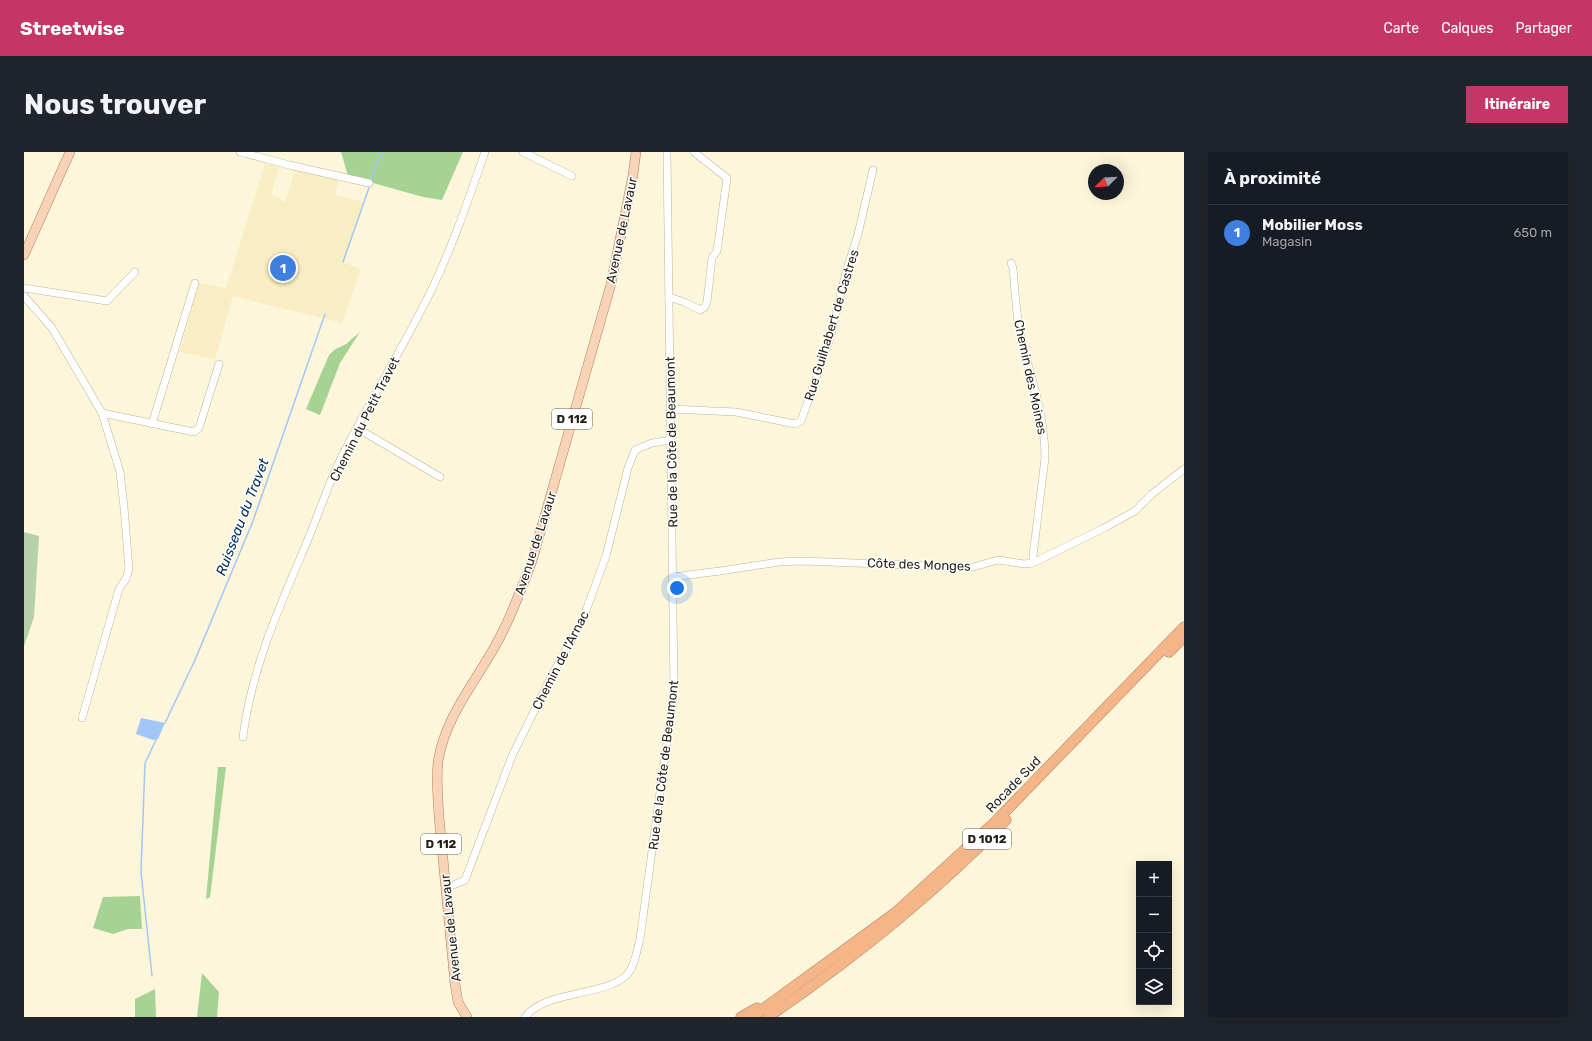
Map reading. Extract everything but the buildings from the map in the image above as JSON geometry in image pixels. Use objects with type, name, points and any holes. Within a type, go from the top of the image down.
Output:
[{"type":"highway","name":"Rocade Sud","points":[[752,1017],[895,913],[994,823],[1184,627]]},
{"type":"highway","name":"Rocade Sud","points":[[768,1017],[813,986],[863,948],[938,885],[996,830],[1184,637]]},
{"type":"highway","points":[[741,1017],[792,989]]},
{"type":"main road","points":[[24,256],[70,152]]},
{"type":"main road","name":"Avenue de Lavaur","points":[[467,1017],[458,1002],[437,790],[438,762],[445,735],[458,707],[500,638],[519,597],[532,561],[611,284],[633,175],[636,152]]},
{"type":"street","points":[[240,152],[369,183]]},
{"type":"street","name":"Chemin du Petit Travet","points":[[243,737],[251,690],[262,654],[290,581],[341,459],[432,289],[450,246],[485,152]]},
{"type":"street","points":[[523,152],[572,176]]},
{"type":"street","name":"Rue de la Côte de Beaumont","points":[[525,1017],[540,1004],[606,986],[621,979],[630,971],[635,960],[640,939],[674,690],[667,152]]},
{"type":"street","points":[[669,297],[700,310],[705,307],[707,302],[712,258],[717,251],[727,178],[694,152]]},
{"type":"street","name":"Rue Guilhabert de Castres","points":[[670,409],[736,412],[795,424],[801,421],[831,335],[846,272],[858,234],[873,170]]},
{"type":"street","name":"Chemin des Moines","points":[[1011,263],[1013,268],[1021,335],[1039,402],[1045,445],[1045,458],[1033,563]]},
{"type":"street","points":[[24,288],[107,301],[135,272]]},
{"type":"street","points":[[152,424],[195,283]]},
{"type":"street","points":[[24,296],[52,328],[102,413],[120,472],[129,569],[126,579],[119,589],[82,718]]},
{"type":"street","points":[[102,413],[194,432],[199,428],[220,364]]},
{"type":"street","points":[[357,428],[440,477]]},
{"type":"street","name":"Chemin de l'Arnac","points":[[446,888],[465,880],[512,756],[551,677],[583,619],[606,556],[628,468],[635,450],[652,442],[671,440]]},
{"type":"street","name":"Côte des Monges","points":[[673,577],[779,562],[801,561],[973,567],[998,560],[1028,565],[1104,528],[1135,511],[1152,494],[1184,469]]},
{"type":"shaded area","points":[[265,164],[279,167],[271,195],[279,198],[285,203],[295,170],[339,180],[335,195],[364,202],[343,262],[361,269],[342,323],[233,296],[215,359],[180,352],[199,283],[226,288]]},
{"type":"green space","points":[[341,152],[463,152],[442,200],[423,197],[348,176]]},
{"type":"green space","points":[[360,332],[340,363],[320,415],[306,409],[329,355],[334,350],[346,344]]},
{"type":"green space","points":[[24,532],[39,536],[34,617],[24,646]]},
{"type":"green space","points":[[218,767],[226,767],[210,897],[206,899]]},
{"type":"green space","points":[[140,896],[142,929],[128,929],[113,934],[93,928],[103,897]]},
{"type":"green space","points":[[202,973],[219,992],[217,1017],[197,1017]]},
{"type":"green space","points":[[155,989],[156,1017],[135,1017],[135,999]]},
{"type":"water","points":[[141,718],[165,723],[158,739],[153,740],[136,734]]},
{"type":"waterway","name":"Ruisseau du Travet","points":[[371,181],[374,169],[383,152]]},
{"type":"waterway","name":"Ruisseau du Travet","points":[[343,262],[370,185]]},
{"type":"waterway","name":"Ruisseau du Travet","points":[[165,723],[195,660],[253,521],[325,314]]},
{"type":"waterway","points":[[152,976],[141,872],[145,763],[156,740]]},
{"type":"place","name":"Mobilier Moss","points":[[283,268]]}]
